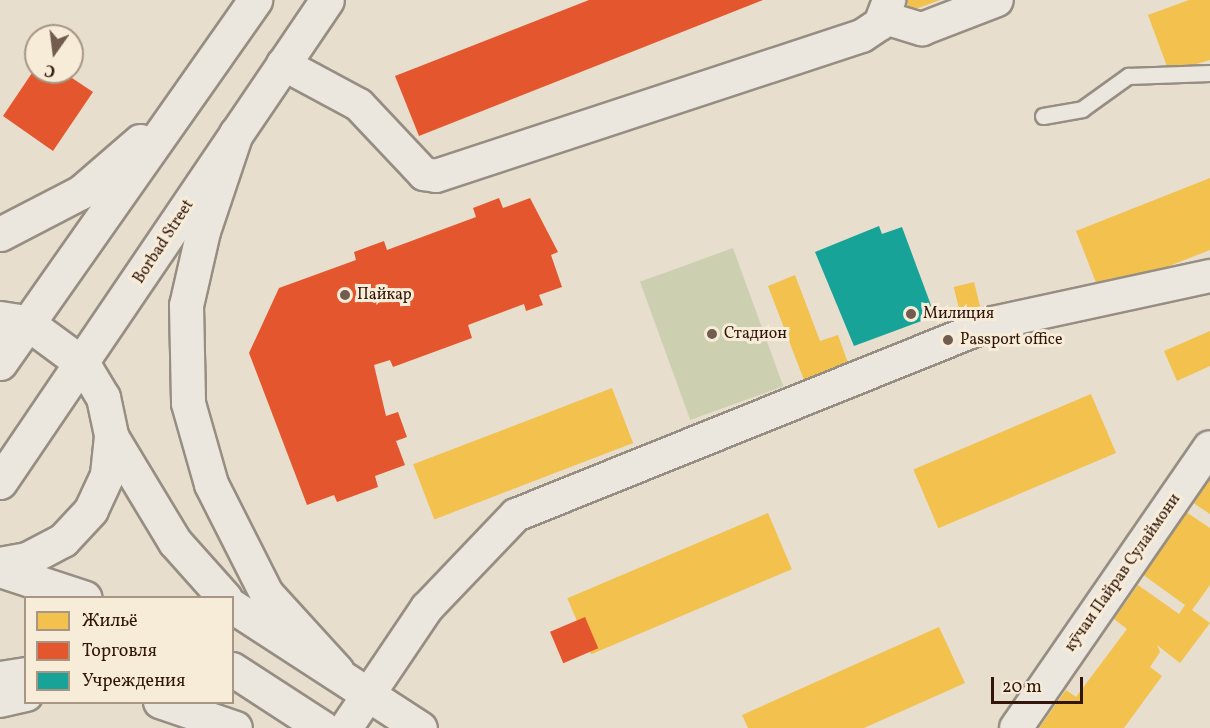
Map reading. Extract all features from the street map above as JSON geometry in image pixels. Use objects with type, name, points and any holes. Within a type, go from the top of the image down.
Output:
[{"type":"main road","points":[[0,363],[13,320],[176,111],[255,0]]},
{"type":"main road","name":"Borbad Street","points":[[0,482],[83,364],[327,0]]},
{"type":"main road","points":[[0,234],[81,192],[176,111]]},
{"type":"main road","points":[[236,133],[186,305],[183,356],[188,403],[211,484],[266,592],[353,684]]},
{"type":"main road","points":[[0,564],[27,559],[63,540],[91,510],[107,475],[111,436],[103,397],[83,364],[13,320]]},
{"type":"main road","points":[[111,436],[175,542],[224,596]]},
{"type":"main road","points":[[0,570],[82,596]]},
{"type":"main road","points":[[234,607],[420,728]]},
{"type":"main road","points":[[234,670],[273,693],[323,728]]},
{"type":"main road","points":[[0,678],[24,674]]},
{"type":"main road","points":[[234,684],[273,693]]},
{"type":"street","points":[[283,64],[359,105],[421,171],[436,176],[841,44],[887,9],[922,29],[997,0]]},
{"type":"street","points":[[346,728],[353,684],[516,515],[993,323],[1210,276]]},
{"type":"street","name":"кӯчаи Пайрав Сулаймони","points":[[1016,728],[1210,447]]},
{"type":"street","points":[[0,701],[24,695]]},
{"type":"street","points":[[166,704],[236,728]]},
{"type":"lane","points":[[1043,116],[1082,109],[1128,76],[1210,74]]},
{"type":"green space","name":"Стадион","points":[[733,248],[783,386],[690,420],[640,282]]},
{"type":"building: Жильё","points":[[906,0],[940,0],[910,11]]},
{"type":"building: Жильё","points":[[1189,0],[1210,0],[1210,60],[1169,72],[1148,15]]},
{"type":"building: Жильё","points":[[1210,178],[1210,250],[1100,293],[1076,231]]},
{"type":"building: Жильё","points":[[795,275],[820,341],[838,335],[848,363],[804,380],[768,286]]},
{"type":"building: Жильё","points":[[974,282],[980,306],[960,311],[954,287]]},
{"type":"building: Жильё","points":[[1210,331],[1210,366],[1177,381],[1164,351]]},
{"type":"building: Жильё","points":[[612,388],[633,443],[434,519],[413,464]]},
{"type":"building: Жильё","points":[[1091,394],[1116,453],[938,528],[913,469]]},
{"type":"building: Жильё","points":[[1210,474],[1210,514],[1192,502]]},
{"type":"building: Жильё","points":[[1186,512],[1210,528],[1210,585],[1192,610],[1210,623],[1180,663],[1157,645],[1160,652],[1150,667],[1162,676],[1124,728],[1039,728],[1066,690],[1076,697],[1127,629],[1114,619],[1138,585],[1179,614],[1185,605],[1142,574]]},
{"type":"building: Жильё","points":[[768,513],[792,569],[591,654],[567,598]]},
{"type":"building: Жильё","points":[[939,627],[965,683],[864,728],[748,728],[742,715]]},
{"type":"building: Торговля","points":[[589,0],[763,0],[419,136],[395,76]]},
{"type":"building: Торговля","points":[[25,84],[81,84],[93,92],[53,151],[3,116]]},
{"type":"building: Торговля","points":[[499,198],[503,208],[530,198],[558,252],[551,255],[562,287],[539,295],[543,305],[526,311],[524,304],[468,325],[472,338],[393,367],[390,360],[374,365],[386,416],[398,412],[407,437],[396,441],[405,465],[375,476],[378,487],[337,502],[334,495],[307,505],[249,353],[279,288],[356,260],[354,252],[384,241],[387,250],[476,217],[473,208]]},
{"type":"building: Торговля","points":[[585,617],[598,648],[563,663],[550,632]]},
{"type":"building: Учреждения","points":[[879,226],[882,234],[902,227],[935,316],[854,346],[815,252]]},
{"type":"place","name":"Пайкар","points":[[345,295]]},
{"type":"place","name":"Милиция","points":[[911,314]]},
{"type":"place","name":"Стадион","points":[[712,334]]},
{"type":"place","name":"Passport office","points":[[948,340]]}]
